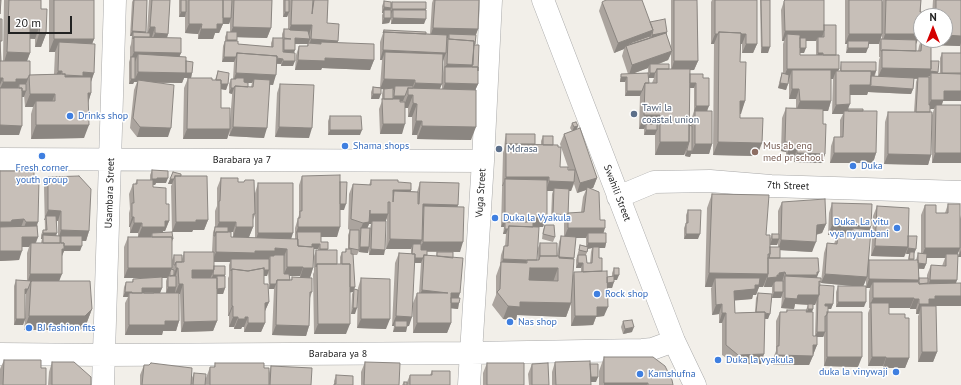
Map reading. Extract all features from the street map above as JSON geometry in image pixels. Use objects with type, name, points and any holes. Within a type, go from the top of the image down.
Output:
[{"type":"street","name":"Usambara Street","points":[[103,385],[115,0]]},
{"type":"street","name":"Vuga Street","points":[[468,385],[483,161],[491,0]]},
{"type":"street","name":"Swahili Street","points":[[543,0],[674,341],[695,385]]},
{"type":"street","name":"Barabara ya 7","points":[[0,159],[483,161]]},
{"type":"street","name":"7th Street","points":[[618,197],[654,182],[710,181],[771,186],[961,192]]},
{"type":"street","name":"Barabara ya 8","points":[[0,354],[104,355],[471,353],[642,350],[652,349],[674,341]]},
{"type":"building","points":[[9,0],[41,0],[41,9],[47,9],[46,34],[39,34],[40,25],[30,25],[30,53],[7,52]]},
{"type":"building","points":[[54,0],[94,0],[94,39],[54,39]]},
{"type":"building","points":[[134,0],[147,0],[146,32],[132,31]]},
{"type":"building","points":[[152,0],[170,0],[168,34],[155,33],[155,27],[150,27]]},
{"type":"building","points":[[181,0],[186,0],[186,12],[181,12]]},
{"type":"building","points":[[189,0],[223,0],[223,24],[217,24],[217,29],[201,29],[202,24],[189,24]]},
{"type":"building","points":[[223,0],[232,0],[231,18],[223,18]]},
{"type":"building","points":[[234,0],[272,0],[271,28],[233,27]]},
{"type":"building","points":[[285,0],[289,0],[289,12],[285,12]]},
{"type":"building","points":[[292,0],[313,0],[312,14],[314,0],[328,0],[327,23],[339,24],[338,41],[311,39],[312,25],[291,25]]},
{"type":"building","points":[[435,0],[479,0],[478,29],[433,28]]},
{"type":"building","points":[[606,0],[642,0],[653,30],[618,43],[602,2]]},
{"type":"building","points":[[674,0],[697,0],[698,61],[674,61]]},
{"type":"building","points":[[715,0],[757,0],[757,44],[746,44],[746,34],[719,32],[718,34],[715,34]]},
{"type":"building","points":[[761,0],[770,0],[770,47],[762,47]]},
{"type":"building","points":[[785,0],[824,0],[824,31],[785,31]]},
{"type":"building","points":[[849,0],[882,0],[882,34],[849,34]]},
{"type":"building","points":[[886,0],[921,0],[920,8],[913,8],[913,34],[885,34]]},
{"type":"building","points":[[936,0],[961,0],[961,36],[953,36],[953,8],[936,8]]},
{"type":"building","points":[[384,1],[391,2],[391,8],[384,7]]},
{"type":"building","points":[[392,2],[426,2],[426,9],[392,9]]},
{"type":"building","points":[[384,10],[391,10],[391,18],[384,18]]},
{"type":"building","points":[[393,10],[426,10],[426,19],[393,18]]},
{"type":"building","points":[[0,19],[2,19],[2,41],[0,41]]},
{"type":"building","points":[[665,19],[667,32],[652,35],[653,30],[650,22]]},
{"type":"building","points":[[824,25],[836,25],[836,55],[823,55],[823,53],[818,53],[818,37],[824,37]]},
{"type":"building","points":[[284,29],[308,31],[310,39],[295,38],[295,50],[284,50],[284,39],[291,39],[284,38]]},
{"type":"building","points":[[384,30],[426,32],[426,34],[383,33]]},
{"type":"building","points":[[133,32],[150,33],[150,37],[134,37],[133,39]]},
{"type":"building","points":[[227,32],[237,32],[237,40],[227,40]]},
{"type":"building","points":[[384,32],[447,35],[446,53],[383,50]]},
{"type":"building","points":[[719,32],[741,33],[740,62],[746,62],[745,101],[740,101],[740,118],[763,118],[762,143],[718,142]]},
{"type":"building","points":[[666,33],[672,51],[632,65],[626,46]]},
{"type":"building","points":[[449,34],[476,35],[475,44],[474,41],[449,39]]},
{"type":"building","points":[[787,34],[800,35],[800,55],[839,55],[839,69],[787,69]]},
{"type":"building","points":[[650,36],[650,38],[631,44],[630,43]]},
{"type":"building","points":[[134,37],[181,38],[181,53],[134,52]]},
{"type":"building","points":[[273,38],[283,38],[283,52],[295,53],[295,61],[283,61],[283,59],[277,58],[277,56],[237,53],[236,57],[224,57],[225,41],[238,41],[238,44],[273,47]]},
{"type":"building","points":[[800,38],[806,38],[806,48],[800,48]]},
{"type":"building","points":[[448,39],[474,41],[473,65],[447,64]]},
{"type":"building","points":[[881,39],[913,40],[913,48],[916,48],[916,51],[881,51]]},
{"type":"building","points":[[848,41],[869,41],[868,48],[848,48]]},
{"type":"building","points":[[59,42],[95,44],[94,73],[83,72],[83,76],[65,75],[62,74],[62,71],[58,71]]},
{"type":"building","points":[[321,42],[374,44],[374,60],[325,58],[325,61],[298,60],[299,46],[308,46],[308,43],[321,44]]},
{"type":"building","points":[[474,45],[479,45],[478,71],[478,67],[472,67]]},
{"type":"building","points":[[921,48],[931,48],[931,69],[882,68],[882,50],[921,51]]},
{"type":"building","points":[[385,52],[443,54],[442,84],[415,83],[415,80],[384,79]]},
{"type":"building","points":[[237,53],[277,56],[276,75],[236,73]]},
{"type":"building","points":[[942,53],[961,53],[961,73],[942,73]]},
{"type":"building","points":[[138,54],[186,57],[186,73],[138,72]]},
{"type":"building","points":[[131,57],[135,57],[135,79],[131,79]]},
{"type":"building","points":[[0,61],[30,61],[30,75],[27,79],[16,79],[16,82],[3,82],[3,78],[0,78]]},
{"type":"building","points":[[186,61],[193,62],[192,73],[186,73]]},
{"type":"building","points":[[931,61],[939,61],[938,72],[930,71]]},
{"type":"building","points":[[841,62],[876,62],[876,71],[841,71]]},
{"type":"building","points":[[650,64],[669,64],[669,69],[657,69],[655,73],[650,73]]},
{"type":"building","points":[[445,67],[478,67],[478,84],[445,83]]},
{"type":"building","points":[[657,69],[690,69],[689,142],[660,142],[660,115],[644,115],[645,83],[657,83]]},
{"type":"building","points":[[792,70],[831,70],[831,101],[800,101],[799,89],[792,89]]},
{"type":"building","points":[[218,71],[229,73],[228,84],[221,84],[221,80],[216,80]]},
{"type":"building","points":[[836,71],[871,71],[871,85],[850,85],[850,104],[836,105]]},
{"type":"building","points":[[648,73],[649,83],[645,83],[642,91],[627,91],[627,77],[621,77],[621,74]]},
{"type":"building","points":[[782,73],[789,75],[788,84],[780,83]]},
{"type":"building","points":[[931,73],[961,74],[961,91],[944,91],[944,100],[931,100]]},
{"type":"building","points":[[65,74],[65,77],[91,77],[91,93],[88,93],[89,125],[36,125],[36,101],[55,101],[55,94],[30,94],[29,75]]},
{"type":"building","points":[[690,74],[703,74],[703,78],[709,78],[709,106],[696,106],[696,83],[690,83]]},
{"type":"building","points":[[871,76],[914,78],[913,89],[870,86]]},
{"type":"building","points":[[918,77],[929,77],[930,112],[916,112]]},
{"type":"building","points":[[188,78],[212,78],[212,80],[221,80],[221,108],[230,108],[230,129],[187,129]]},
{"type":"building","points":[[244,78],[244,82],[248,83],[248,87],[235,86],[234,88],[231,88],[231,79]]},
{"type":"building","points":[[254,79],[270,80],[267,128],[233,127],[235,86],[253,87]]},
{"type":"building","points":[[138,80],[174,85],[171,128],[140,127],[133,118]]},
{"type":"building","points":[[19,84],[26,84],[26,91],[22,91],[22,88],[19,88]]},
{"type":"building","points":[[280,84],[314,85],[312,128],[279,127]]},
{"type":"building","points":[[395,86],[413,86],[413,88],[408,88],[405,96],[394,96]]},
{"type":"building","points":[[373,87],[381,88],[381,94],[373,94]]},
{"type":"building","points":[[0,88],[22,88],[22,126],[0,125]]},
{"type":"building","points":[[393,88],[393,99],[384,99],[384,89]]},
{"type":"building","points":[[408,88],[476,90],[476,127],[422,126],[422,121],[416,121],[417,104],[413,103],[413,95],[408,95]]},
{"type":"building","points":[[382,99],[400,99],[400,102],[405,102],[405,124],[383,124]]},
{"type":"building","points":[[936,105],[961,105],[961,153],[935,153]]},
{"type":"building","points":[[786,108],[823,109],[823,124],[826,124],[825,154],[797,153],[797,149],[789,148],[790,142],[785,142]]},
{"type":"building","points":[[848,109],[863,109],[863,111],[848,111]]},
{"type":"building","points":[[695,111],[712,111],[712,144],[695,144]]},
{"type":"building","points":[[844,111],[877,111],[876,153],[834,153],[834,137],[843,137]]},
{"type":"building","points":[[888,112],[932,112],[931,155],[888,154]]},
{"type":"building","points":[[330,116],[361,116],[362,130],[330,130]]},
{"type":"building","points":[[576,122],[578,126],[574,127],[572,123]]},
{"type":"building","points":[[646,124],[657,124],[657,130],[646,130]]},
{"type":"building","points":[[689,125],[692,126],[692,151],[687,151],[689,142]]},
{"type":"building","points":[[580,128],[597,178],[580,183],[564,134]]},
{"type":"building","points":[[506,134],[535,134],[535,144],[506,144]]},
{"type":"building","points":[[543,136],[553,136],[553,145],[543,145]]},
{"type":"building","points":[[506,144],[558,145],[558,147],[561,147],[560,167],[568,167],[568,170],[575,170],[574,182],[549,181],[549,177],[506,177]]},
{"type":"building","points":[[152,170],[168,171],[168,178],[152,179]]},
{"type":"building","points":[[0,171],[34,171],[34,179],[39,179],[38,222],[26,222],[24,219],[12,220],[11,222],[0,222]]},
{"type":"building","points":[[173,172],[181,174],[181,176],[175,176],[174,179],[170,179]]},
{"type":"building","points":[[340,175],[340,227],[298,227],[298,218],[300,218],[300,211],[302,211],[302,176]]},
{"type":"building","points":[[79,176],[91,189],[89,231],[61,230],[61,211],[48,210],[48,177]]},
{"type":"building","points":[[175,176],[207,176],[208,220],[196,220],[196,222],[176,222]]},
{"type":"building","points":[[221,178],[238,178],[238,182],[254,180],[255,214],[253,214],[253,227],[236,227],[236,222],[219,222]]},
{"type":"building","points":[[505,179],[547,180],[547,218],[505,217]]},
{"type":"building","points":[[137,180],[153,180],[153,187],[166,188],[166,204],[169,204],[169,221],[165,221],[165,227],[142,227],[142,223],[134,223],[134,217],[132,217],[132,203],[134,203],[133,184],[137,184]]},
{"type":"building","points":[[371,180],[398,180],[398,182],[411,183],[411,190],[393,190],[393,202],[394,191],[418,192],[418,204],[420,182],[459,183],[458,205],[423,204],[422,240],[390,239],[390,202],[388,202],[388,214],[370,214],[370,210],[369,222],[363,223],[351,219],[353,184],[371,185]]},
{"type":"building","points":[[340,182],[347,182],[346,204],[340,204]]},
{"type":"building","points":[[258,183],[293,183],[293,233],[258,233]]},
{"type":"building","points":[[587,187],[599,192],[600,220],[605,220],[605,228],[568,228],[568,213],[584,212]]},
{"type":"building","points":[[554,188],[569,189],[568,215],[553,214]]},
{"type":"building","points":[[712,194],[769,195],[766,235],[770,235],[768,274],[709,273]]},
{"type":"building","points":[[825,199],[826,224],[817,225],[816,242],[781,240],[782,202]]},
{"type":"building","points":[[832,203],[872,204],[871,226],[832,225]]},
{"type":"building","points":[[948,204],[960,204],[960,248],[925,248],[925,205],[936,205],[936,213],[948,213]]},
{"type":"building","points":[[424,206],[464,207],[463,242],[423,242]]},
{"type":"building","points":[[877,206],[909,208],[908,247],[875,246]]},
{"type":"building","points":[[688,210],[701,210],[700,234],[686,234]]},
{"type":"building","points":[[46,216],[56,216],[57,233],[43,233],[43,230],[47,230]]},
{"type":"building","points":[[372,221],[386,221],[385,250],[371,249]]},
{"type":"building","points":[[505,222],[533,222],[533,227],[509,226],[508,229],[505,229]]},
{"type":"building","points":[[545,225],[554,225],[555,237],[543,234]]},
{"type":"building","points":[[37,226],[38,237],[22,237],[22,251],[0,251],[0,227]]},
{"type":"building","points":[[509,226],[539,227],[537,260],[503,259],[504,246],[508,246]]},
{"type":"building","points":[[215,227],[228,227],[228,232],[216,232],[214,236]]},
{"type":"building","points":[[361,228],[370,228],[369,247],[360,247]]},
{"type":"building","points":[[853,228],[871,230],[867,277],[825,274],[827,243],[837,244],[838,233],[846,233],[847,230],[853,231]]},
{"type":"building","points":[[350,230],[359,230],[359,250],[349,248]]},
{"type":"building","points":[[172,232],[173,239],[172,237],[152,237],[152,233]]},
{"type":"building","points":[[216,232],[231,232],[231,237],[298,239],[298,246],[314,247],[313,268],[287,267],[287,249],[275,248],[275,251],[255,251],[255,253],[216,252]]},
{"type":"building","points":[[297,232],[321,232],[321,242],[328,242],[328,249],[320,249],[320,244],[312,244],[312,247],[298,246]]},
{"type":"building","points":[[588,233],[606,233],[606,243],[588,243]]},
{"type":"building","points":[[772,234],[779,234],[779,239],[772,239]]},
{"type":"building","points":[[43,235],[60,236],[60,243],[43,243]]},
{"type":"building","points":[[61,236],[82,236],[82,246],[64,246],[64,243],[61,243]]},
{"type":"building","points":[[561,236],[576,237],[574,258],[559,257]]},
{"type":"building","points":[[908,236],[917,236],[916,249],[908,248]]},
{"type":"building","points":[[128,237],[172,237],[172,268],[128,268]]},
{"type":"building","points":[[31,243],[64,243],[64,249],[62,249],[62,274],[30,274]]},
{"type":"building","points":[[540,243],[557,243],[557,256],[540,256]]},
{"type":"building","points":[[413,244],[421,244],[421,250],[427,250],[427,255],[424,255],[423,258],[415,258],[415,254],[412,254]]},
{"type":"building","points":[[580,245],[588,247],[587,252],[579,250]]},
{"type":"building","points":[[593,247],[599,247],[599,258],[602,258],[602,271],[583,272],[583,263],[578,263],[578,255],[586,255],[587,263],[592,263]]},
{"type":"building","points":[[770,247],[780,247],[780,258],[769,258]]},
{"type":"building","points":[[346,249],[351,249],[351,254],[353,254],[355,287],[350,287],[350,264],[342,264],[342,252],[346,252]]},
{"type":"building","points":[[316,250],[337,250],[337,264],[317,264],[316,267]]},
{"type":"building","points":[[184,252],[214,252],[214,270],[192,270],[192,278],[217,278],[217,321],[184,322],[183,284],[179,284],[176,262],[184,262]]},
{"type":"building","points":[[437,252],[453,252],[453,258],[437,256]]},
{"type":"building","points":[[910,252],[914,252],[914,259],[909,259]]},
{"type":"building","points":[[399,253],[415,254],[412,317],[396,316]]},
{"type":"building","points":[[918,253],[927,254],[926,264],[918,263]]},
{"type":"building","points":[[946,254],[958,254],[957,280],[930,280],[931,265],[946,266]]},
{"type":"building","points":[[174,255],[182,255],[182,262],[176,262],[174,265]]},
{"type":"building","points":[[284,255],[284,274],[289,274],[290,280],[277,280],[276,284],[270,284],[270,256]]},
{"type":"building","points":[[424,255],[463,258],[460,293],[451,293],[451,323],[417,323],[417,293],[448,293],[422,290]]},
{"type":"building","points":[[540,256],[559,256],[559,258],[574,259],[571,303],[520,302],[520,307],[508,306],[497,292],[500,289],[501,262],[527,263],[527,260],[539,260]],"holes":[[[530,268],[558,268],[558,281],[529,280]]]},
{"type":"building","points":[[768,258],[818,258],[819,272],[817,272],[817,275],[786,275],[785,272],[779,273],[777,277],[767,278]]},
{"type":"building","points":[[231,259],[269,259],[269,270],[264,270],[264,268],[248,271],[232,269],[231,271]]},
{"type":"building","points":[[869,260],[918,260],[919,280],[869,279]]},
{"type":"building","points":[[317,264],[350,264],[350,324],[318,324]]},
{"type":"building","points":[[214,266],[225,266],[225,275],[213,275]]},
{"type":"building","points":[[264,268],[264,284],[268,284],[269,302],[265,303],[265,323],[248,323],[248,317],[245,317],[245,319],[238,319],[238,317],[233,317],[232,269],[248,271]]},
{"type":"building","points":[[614,268],[619,268],[619,275],[614,275]]},
{"type":"building","points":[[171,269],[174,270],[174,275],[170,276],[170,272]]},
{"type":"building","points":[[607,271],[608,307],[597,307],[597,316],[575,316],[574,272]]},
{"type":"building","points":[[168,276],[176,276],[176,287],[168,287]]},
{"type":"building","points":[[217,276],[225,276],[225,288],[217,289]]},
{"type":"building","points":[[614,276],[614,282],[607,283],[607,277]]},
{"type":"building","points":[[785,276],[821,278],[821,282],[819,281],[819,295],[798,295],[797,299],[785,298]]},
{"type":"building","points":[[162,277],[162,288],[142,288],[142,293],[125,292],[126,282],[133,282],[133,279]]},
{"type":"building","points":[[292,277],[312,278],[309,326],[276,325],[277,280],[292,280]]},
{"type":"building","points":[[361,278],[390,279],[390,319],[361,319]]},
{"type":"building","points":[[715,278],[760,278],[759,285],[755,285],[755,289],[734,291],[735,313],[765,312],[764,354],[738,355],[726,345],[726,313],[722,313],[722,304],[716,305]]},
{"type":"building","points":[[919,278],[928,278],[928,283],[919,284]]},
{"type":"building","points":[[16,280],[32,281],[28,289],[25,289],[25,319],[16,319]]},
{"type":"building","points":[[31,281],[90,281],[92,309],[85,316],[29,316]]},
{"type":"building","points":[[775,281],[783,281],[783,292],[774,292]]},
{"type":"building","points":[[873,282],[919,282],[919,284],[961,283],[961,296],[935,296],[935,299],[929,299],[929,304],[919,304],[919,299],[914,298],[873,298]]},
{"type":"building","points":[[820,285],[834,286],[833,304],[825,304],[825,306],[828,306],[828,312],[825,316],[825,332],[817,332],[818,297]]},
{"type":"building","points":[[838,286],[866,286],[866,302],[838,302]]},
{"type":"building","points":[[354,289],[358,290],[357,308],[353,308]]},
{"type":"building","points":[[129,293],[179,293],[179,321],[165,321],[165,325],[129,325]]},
{"type":"building","points":[[758,293],[772,294],[770,314],[765,312],[756,312]]},
{"type":"building","points":[[451,298],[460,298],[459,303],[451,303]]},
{"type":"building","points":[[871,303],[889,303],[889,314],[905,314],[905,318],[909,318],[909,358],[872,357]]},
{"type":"building","points":[[808,304],[813,304],[813,309],[808,309]]},
{"type":"building","points":[[921,306],[936,306],[937,352],[922,352]]},
{"type":"building","points":[[787,310],[807,310],[806,312],[813,312],[813,336],[817,336],[817,345],[813,345],[813,356],[777,355],[777,346],[779,346],[780,312],[787,312]]},
{"type":"building","points":[[827,312],[862,312],[862,357],[827,357]]},
{"type":"building","points":[[632,320],[634,327],[625,329],[623,321]]},
{"type":"building","points":[[395,321],[407,321],[407,327],[395,327]]},
{"type":"building","points":[[604,357],[653,357],[665,366],[673,385],[648,385],[648,383],[604,383]]},
{"type":"building","points":[[4,360],[41,360],[41,368],[46,368],[46,385],[3,385]]},
{"type":"building","points":[[590,361],[591,385],[556,385],[555,362]]},
{"type":"building","points":[[52,362],[74,362],[91,377],[91,385],[52,385]]},
{"type":"building","points":[[365,362],[400,363],[399,385],[364,385]]},
{"type":"building","points":[[151,363],[192,368],[191,385],[142,385],[144,365],[149,365]]},
{"type":"building","points":[[215,363],[264,363],[264,368],[269,368],[269,385],[210,385],[210,367],[215,367]]},
{"type":"building","points":[[487,363],[524,363],[524,385],[487,385]]},
{"type":"building","points":[[548,363],[549,385],[532,385],[532,364]]},
{"type":"building","points":[[590,364],[598,364],[598,377],[591,377]]},
{"type":"building","points":[[271,366],[312,368],[311,385],[270,385]]},
{"type":"building","points":[[432,371],[450,371],[450,385],[410,385],[410,375],[432,375]]},
{"type":"building","points":[[194,373],[206,374],[205,385],[193,385]]},
{"type":"building","points":[[336,375],[353,376],[353,385],[334,385],[336,384]]},
{"type":"place","name":"Tawi la coastal union","points":[[634,114]]},
{"type":"place","name":"Drinks shop","points":[[70,116]]},
{"type":"place","name":"Shama shops","points":[[345,146]]},
{"type":"place","name":"Mdrasa","points":[[499,149]]},
{"type":"place","name":"Mus ab eng med pr school","points":[[755,152]]},
{"type":"place","name":"Fresh corner youth group","points":[[42,156]]},
{"type":"place","name":"Duka","points":[[853,166]]},
{"type":"place","name":"Duka la Vyakula","points":[[495,218]]},
{"type":"place","name":"Duka. La vitu vya nyumbani","points":[[897,228]]},
{"type":"place","name":"Rock shop","points":[[597,294]]},
{"type":"place","name":"Nas shop","points":[[510,322]]},
{"type":"place","name":"BJ fashion fits","points":[[29,328]]},
{"type":"place","name":"Duka la vyakula","points":[[718,360]]},
{"type":"place","name":"duka la vinywaji","points":[[896,372]]},
{"type":"place","name":"Kamshufna","points":[[640,374]]}]
